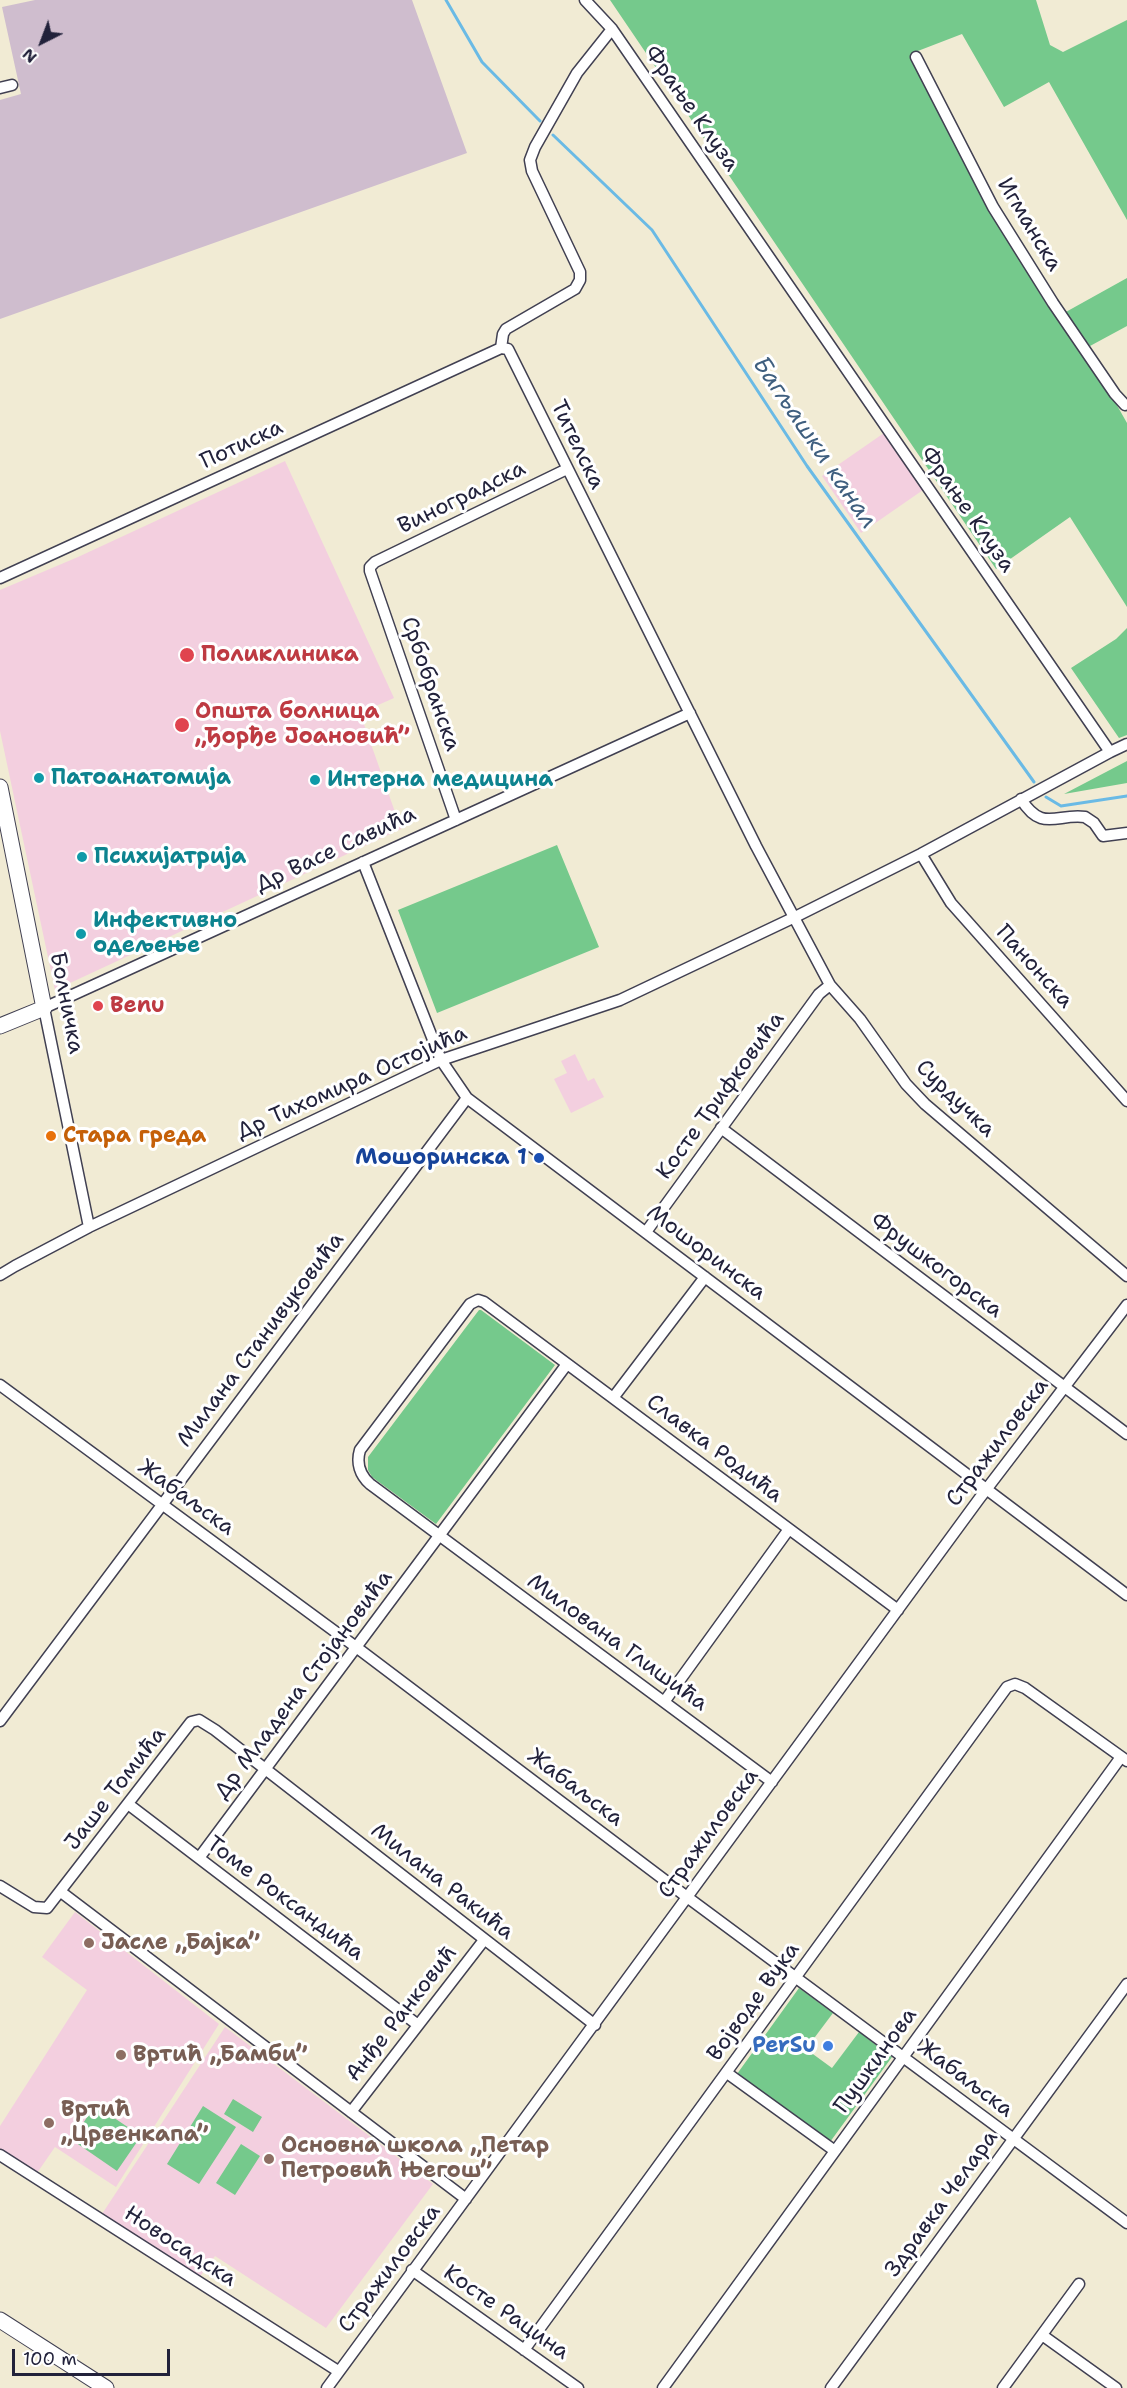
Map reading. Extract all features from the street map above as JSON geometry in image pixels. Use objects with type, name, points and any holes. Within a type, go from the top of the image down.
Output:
[{"type":"street","name":"Фрање Клуза","points":[[585,0],[612,29],[1110,752]]},
{"type":"street","points":[[501,348],[506,329],[575,289],[580,280],[580,272],[532,171],[530,160],[577,73],[612,29]]},
{"type":"street","name":"Игманска","points":[[916,57],[993,207],[1053,303],[1115,394],[1126,402]]},
{"type":"street","points":[[0,88],[12,85]]},
{"type":"street","name":"Тителска","points":[[501,348],[508,349],[753,839],[795,917]]},
{"type":"street","name":"Потиска","points":[[0,578],[501,348]]},
{"type":"street","name":"Виноградска","points":[[375,562],[567,469]]},
{"type":"street","name":"Србобранска","points":[[375,562],[370,567],[370,571],[456,820]]},
{"type":"street","name":"Др Васе Савића","points":[[0,1026],[690,713]]},
{"type":"street","points":[[795,917],[921,854],[1127,744]]},
{"type":"street","name":"Болничка","points":[[0,787],[89,1227]]},
{"type":"street","points":[[1021,799],[1034,814],[1047,820],[1085,817],[1094,823],[1103,836],[1127,833]]},
{"type":"street","name":"Панонска","points":[[921,854],[951,903],[1127,1101]]},
{"type":"street","name":"Мошоринска","points":[[363,862],[441,1060],[467,1098],[1127,1595]]},
{"type":"street","name":"Сурдучка","points":[[795,917],[830,985],[860,1019],[914,1093],[1127,1276]]},
{"type":"street","name":"Др Тихомира Остојића","points":[[0,1275],[89,1227],[441,1060],[620,1000],[795,917]]},
{"type":"street","name":"Косте Трифковића","points":[[646,1232],[819,994],[830,985]]},
{"type":"street","name":"Милана Станивуковића","points":[[0,1721],[467,1098]]},
{"type":"street","name":"Фрушкогорска","points":[[721,1128],[1127,1434]]},
{"type":"street","points":[[613,1398],[705,1277]]},
{"type":"street","name":"Славка Родића","points":[[439,1536],[365,1479],[360,1472],[358,1457],[360,1450],[470,1304],[478,1300],[484,1302],[898,1610]]},
{"type":"street","name":"Стражиловска","points":[[327,2388],[986,1490],[1127,1305]]},
{"type":"street","name":"Др Младена Стојановића","points":[[199,1858],[567,1364]]},
{"type":"street","name":"Жабаљска","points":[[0,1385],[356,1647],[687,1897],[1127,2223]]},
{"type":"street","points":[[664,1702],[789,1529]]},
{"type":"street","name":"Милована Глишића","points":[[439,1536],[772,1782]]},
{"type":"street","name":"Војводе Вука","points":[[524,2350],[1007,1687],[1019,1685],[1124,1759]]},
{"type":"street","name":"Јаше Томића","points":[[0,1886],[40,1909],[47,1908],[195,1720],[205,1722],[266,1769]]},
{"type":"street","name":"Пушкинова","points":[[663,2388],[903,2057],[1124,1759]]},
{"type":"street","name":"Милана Ракића","points":[[266,1769],[595,2025]]},
{"type":"street","name":"Томе Роксандића","points":[[128,1804],[418,2025]]},
{"type":"street","points":[[61,1892],[466,2199]]},
{"type":"street","name":"Анђе Ранковић","points":[[351,2112],[484,1940]]},
{"type":"street","name":"Здравка Челара","points":[[831,2388],[1127,1984]]},
{"type":"street","points":[[727,2073],[835,2151]]},
{"type":"street","name":"Новосадска","points":[[0,2154],[338,2372]]},
{"type":"street","name":"Косте Рацина","points":[[412,2270],[578,2388]]},
{"type":"street","points":[[1003,2388],[1079,2284]]},
{"type":"street","points":[[0,2320],[106,2388]]},
{"type":"street","points":[[1042,2335],[1116,2388]]},
{"type":"shaded area","points":[[35,0],[412,0],[467,153],[0,319],[0,100],[21,94],[2,7]]},
{"type":"shaded area","points":[[884,433],[923,490],[861,533],[822,476]]},
{"type":"shaded area","name":"Општа болница „Ђорђе Јоановић”","points":[[285,461],[394,698],[360,713],[401,829],[55,990],[0,731],[0,590],[78,557]]},
{"type":"shaded area","points":[[575,1054],[588,1081],[594,1078],[604,1097],[571,1113],[554,1079],[567,1073],[561,1061]]},
{"type":"shaded area","points":[[75,1912],[219,2024],[116,2187],[55,2147],[37,2173],[0,2149],[0,2126],[87,1990],[42,1957]]},
{"type":"shaded area","name":"Основна школа „Петар Петровић Његош”","points":[[225,2027],[433,2184],[326,2328],[215,2256],[199,2278],[102,2214]]},
{"type":"green space","points":[[610,0],[1036,0],[1050,45],[1063,52],[1127,20],[1127,220],[1049,82],[1004,107],[962,34],[910,54],[994,218],[1047,305],[1085,349],[1127,423],[1127,607],[1070,517],[996,569]]},
{"type":"green space","points":[[1127,278],[1127,326],[1090,346],[1064,313]]},
{"type":"green space","points":[[1127,628],[1127,735],[1119,738],[1071,668],[1116,639]]},
{"type":"green space","points":[[1127,761],[1127,783],[1064,794]]},
{"type":"green space","points":[[557,845],[599,947],[437,1013],[398,910]]},
{"type":"green space","points":[[479,1310],[555,1365],[436,1524],[372,1477],[368,1470],[368,1457]]},
{"type":"green space","points":[[799,1988],[833,2013],[806,2049],[832,2068],[859,2032],[892,2057],[830,2142],[737,2074]]},
{"type":"green space","points":[[233,2099],[262,2117],[253,2132],[224,2114]]},
{"type":"green space","points":[[95,2105],[141,2136],[117,2171],[72,2140]]},
{"type":"green space","points":[[203,2106],[236,2127],[199,2184],[167,2164]]},
{"type":"green space","points":[[241,2144],[260,2156],[235,2195],[216,2183]]},
{"type":"waterway","name":"Багљашки канал","points":[[446,0],[482,62],[540,121]]},
{"type":"waterway","name":"Багљашки канал","points":[[553,135],[652,230],[807,466],[1034,782]]},
{"type":"waterway","name":"Багљашки канал","points":[[1046,797],[1061,806],[1127,796]]},
{"type":"place","name":"Поликлиника","points":[[187,655]]},
{"type":"place","name":"Општа болница „Ђорђе Јоановић”","points":[[182,725]]},
{"type":"place","name":"Патоанатомија","points":[[39,778]]},
{"type":"place","name":"Интерна медицина","points":[[315,780]]},
{"type":"place","name":"Психијатрија","points":[[82,857]]},
{"type":"place","name":"Инфективно одељење","points":[[81,934]]},
{"type":"place","name":"Benu","points":[[98,1006]]},
{"type":"place","name":"Стара греда","points":[[51,1136]]},
{"type":"place","name":"Мошоринска 1","points":[[539,1158]]},
{"type":"place","name":"Јасле „Бајка”","points":[[89,1943]]},
{"type":"place","name":"PerSu","points":[[828,2046]]},
{"type":"place","name":"Вртић „Бамби”","points":[[121,2055]]},
{"type":"place","name":"Вртић „Црвенкапа”","points":[[49,2123]]},
{"type":"place","name":"Основна школа „Петар Петровић Његош”","points":[[269,2159]]}]
